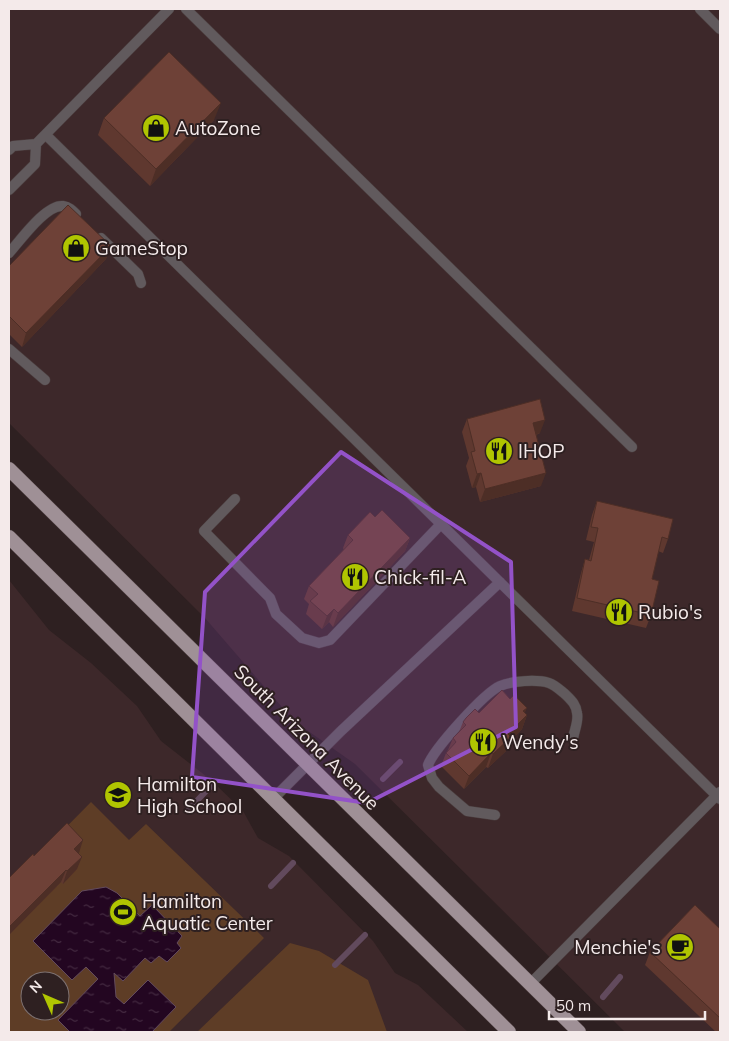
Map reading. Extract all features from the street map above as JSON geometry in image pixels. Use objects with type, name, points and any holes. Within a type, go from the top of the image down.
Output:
[{"type":"main road","name":"South Arizona Avenue","points":[[9,469],[579,1032]]},
{"type":"main road","points":[[9,537],[509,1032]]},
{"type":"lane","points":[[9,150],[13,146],[36,144],[169,9]]},
{"type":"lane","points":[[186,9],[632,447]]},
{"type":"lane","points":[[700,9],[720,29]]},
{"type":"lane","points":[[46,135],[719,796],[530,984]]},
{"type":"lane","points":[[9,190],[35,164],[36,144]]},
{"type":"lane","points":[[9,253],[44,213],[61,205],[70,208],[138,274],[141,283]]},
{"type":"lane","points":[[9,349],[45,380]]},
{"type":"lane","points":[[235,499],[204,531],[270,598],[276,614],[302,638],[319,643],[330,640],[441,524]]},
{"type":"lane","points":[[273,799],[307,764],[500,582]]},
{"type":"lane","points":[[496,815],[467,811],[439,787],[432,778],[428,765],[431,756],[439,746],[488,694],[498,687],[511,682],[548,683],[572,701],[576,707],[578,715],[573,739]]},
{"type":"highlighted area","points":[[341,452],[511,562],[516,727],[367,803],[192,777],[205,592]]},
{"type":"shaded area","points":[[9,9],[720,9],[720,1032],[625,1032],[355,764],[294,721],[205,618],[9,423]]},
{"type":"shaded area","name":"Hamilton High School","points":[[9,580],[49,630],[91,663],[137,706],[161,741],[211,780],[243,811],[258,838],[289,856],[373,941],[395,973],[418,985],[468,1032],[9,1032]]},
{"type":"shaded area","name":"Hamilton Aquatic Center","points":[[91,802],[129,840],[146,824],[264,938],[169,1032],[9,1032],[9,885]]},
{"type":"shaded area","points":[[290,943],[319,951],[368,980],[387,1032],[197,1032]]},
{"type":"water","points":[[106,887],[117,893],[140,916],[152,905],[182,936],[177,943],[181,948],[167,962],[159,956],[151,963],[145,958],[123,981],[114,973],[116,997],[124,1004],[148,980],[176,1007],[152,1032],[70,1032],[59,1021],[70,1021],[70,1008],[98,979],[86,967],[72,980],[70,978],[70,971],[63,971],[33,941],[82,891]]},
{"type":"building","name":"AutoZone","points":[[169,52],[221,103],[156,169],[104,118]]},
{"type":"building","points":[[68,205],[111,246],[26,333],[9,316],[9,266]]},
{"type":"building","name":"IHOP","points":[[540,399],[545,420],[533,423],[546,473],[485,489],[481,473],[477,474],[471,452],[475,451],[467,419]]},
{"type":"building","points":[[597,501],[673,519],[668,539],[662,537],[652,579],[659,581],[651,615],[577,598],[585,559],[591,561],[598,528],[591,527]]},
{"type":"building","name":"Chick-fil-A","points":[[382,510],[410,538],[338,613],[334,609],[327,616],[310,601],[318,594],[309,586],[353,540],[348,535],[370,512],[375,517]]},
{"type":"building","points":[[502,690],[510,699],[514,695],[527,708],[523,711],[527,715],[508,734],[511,737],[493,754],[491,753],[469,776],[446,753],[456,742],[453,738],[466,725],[463,722],[466,718],[475,709],[479,713]]},
{"type":"building","points":[[67,823],[83,840],[74,849],[82,857],[66,870],[9,927],[9,878]]},
{"type":"building","points":[[695,905],[720,929],[720,1018],[650,952]]},
{"type":"waterway","points":[[383,779],[400,762]]},
{"type":"waterway","points":[[187,811],[213,784]]},
{"type":"waterway","points":[[271,886],[293,863]]},
{"type":"waterway","points":[[335,965],[365,935]]},
{"type":"waterway","points":[[603,997],[620,977]]},
{"type":"place","name":"AutoZone","points":[[156,128]]},
{"type":"place","name":"GameStop","points":[[76,248]]},
{"type":"place","name":"IHOP","points":[[499,451]]},
{"type":"place","name":"Chick-fil-A","points":[[355,577]]},
{"type":"place","name":"Rubio's","points":[[619,612]]},
{"type":"place","name":"Wendy's","points":[[483,742]]},
{"type":"place","name":"Hamilton High School","points":[[118,795]]},
{"type":"place","name":"Hamilton Aquatic Center","points":[[123,912]]},
{"type":"place","name":"Menchie's","points":[[680,947]]}]
